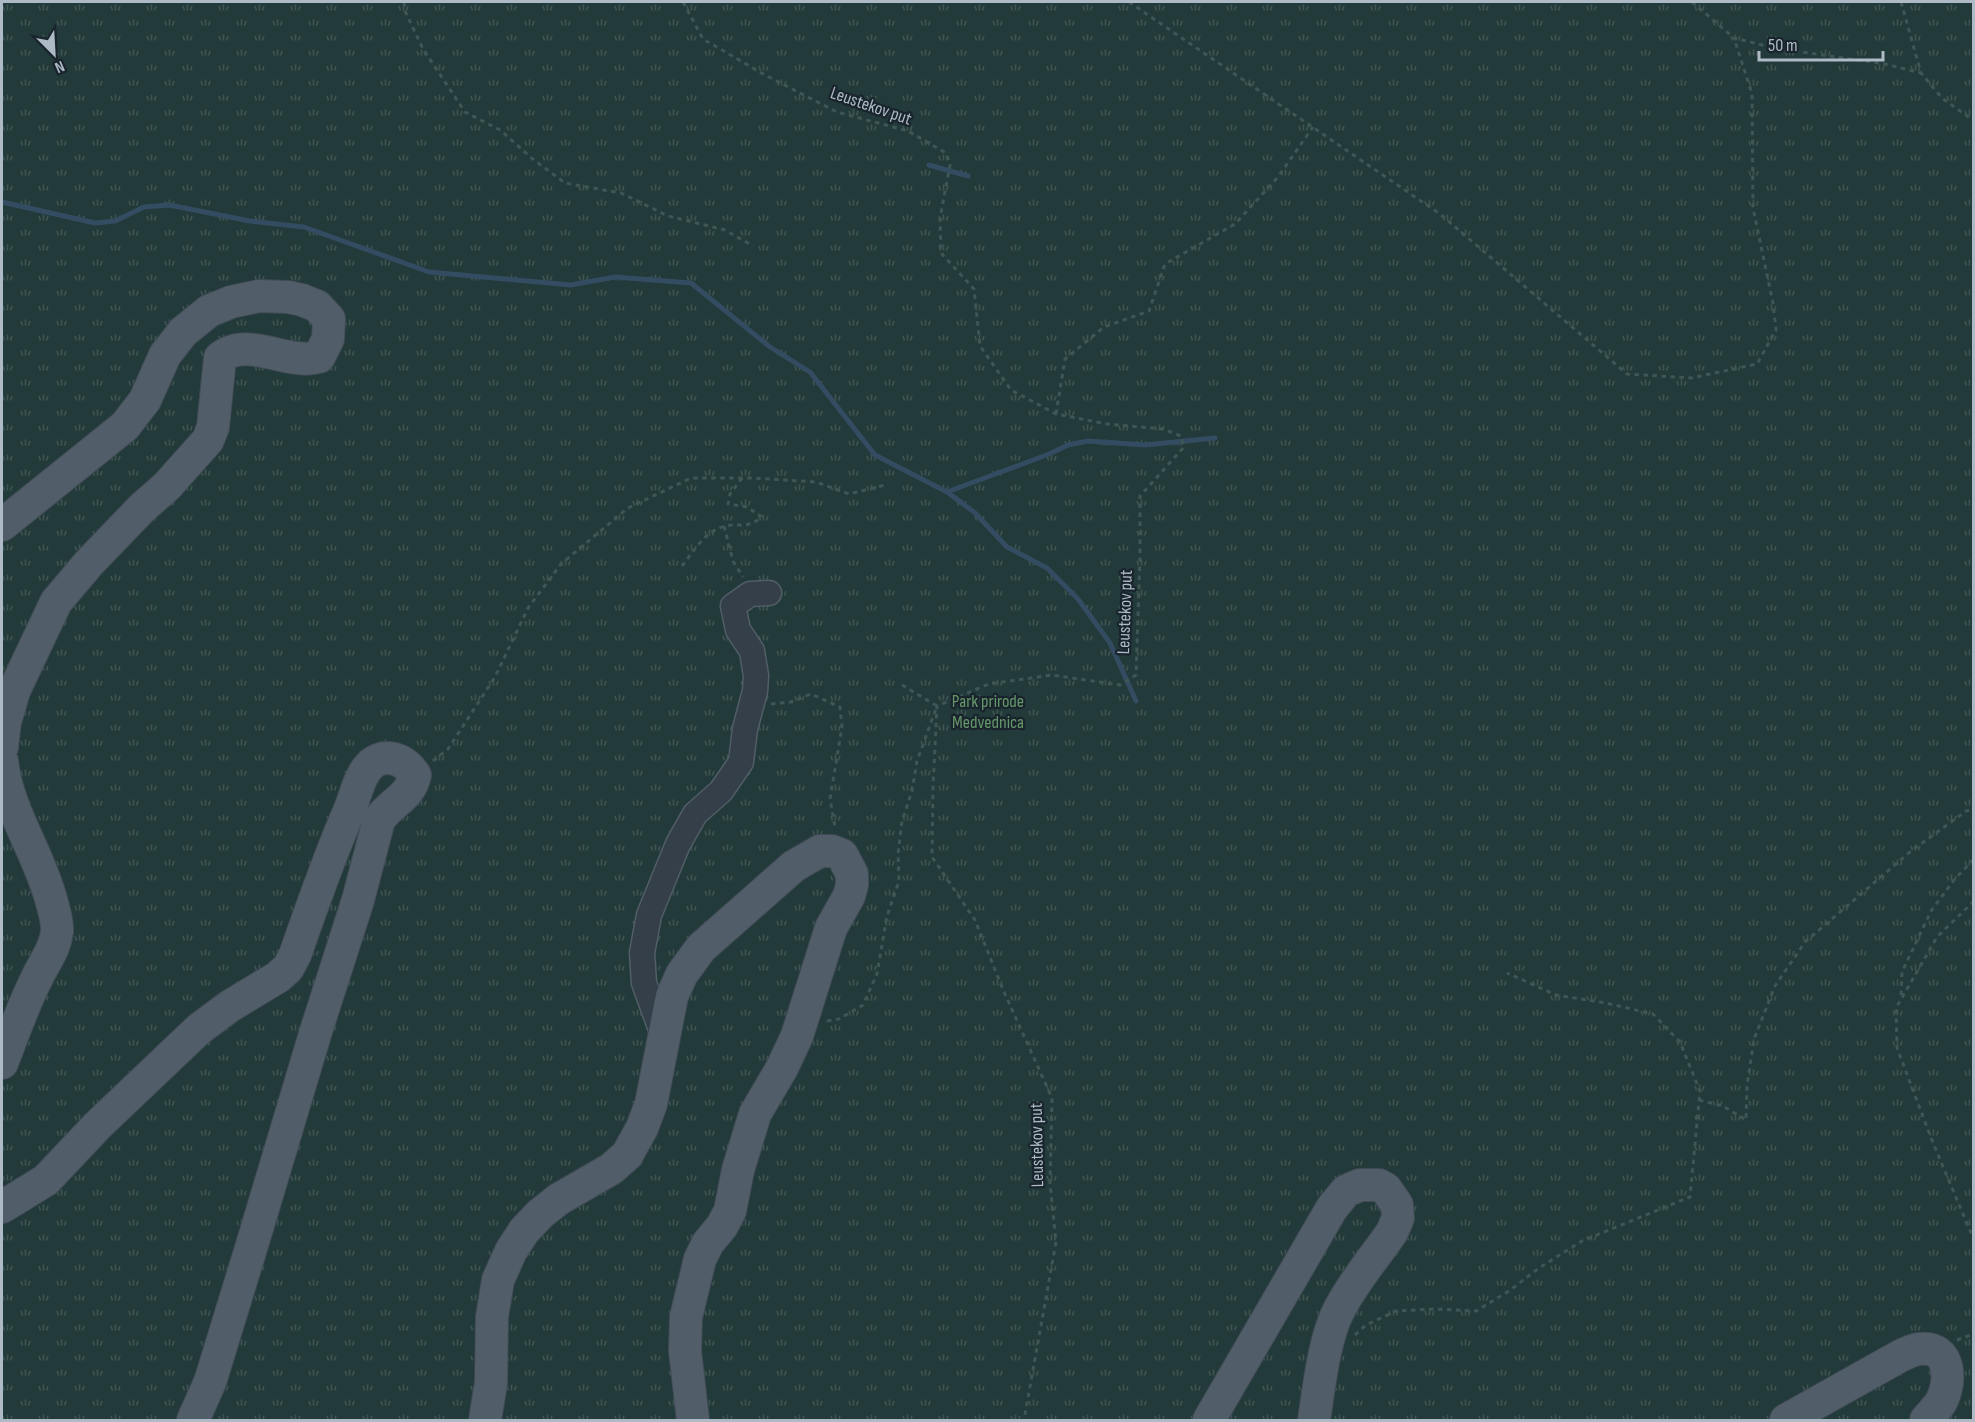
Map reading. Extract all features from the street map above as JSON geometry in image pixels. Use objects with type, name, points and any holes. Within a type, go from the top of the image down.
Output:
[{"type":"main road","points":[[2,525],[125,426],[145,400],[165,355],[183,332],[209,311],[231,302],[259,296],[288,297],[318,306],[329,319],[328,339],[319,357],[308,361],[267,352],[237,349],[227,352],[220,358],[213,427],[208,440],[182,471],[142,508],[89,563],[56,602],[14,691],[5,722],[2,747]]},
{"type":"main road","points":[[2,1207],[46,1180],[97,1126],[199,1029],[230,1006],[279,977],[288,968],[366,770],[376,761],[390,757],[408,764],[415,775],[412,786],[405,796],[386,810],[379,820],[358,900],[210,1382],[193,1420]]},
{"type":"main road","points":[[2,761],[3,774],[15,810],[44,877],[57,930],[51,955],[37,977],[2,1063]]},
{"type":"main road","points":[[485,1420],[491,1383],[492,1317],[498,1280],[511,1251],[524,1231],[540,1214],[559,1199],[611,1169],[627,1155],[642,1128],[651,1104],[672,996],[682,974],[701,948],[794,866],[820,851],[838,853],[847,861],[852,874],[849,896],[831,928],[797,1036],[782,1068],[755,1114],[741,1160],[730,1211],[700,1259],[686,1317],[685,1351],[693,1420]]},
{"type":"main road","points":[[1209,1420],[1332,1208],[1346,1191],[1360,1185],[1379,1185],[1386,1189],[1397,1205],[1398,1218],[1392,1232],[1339,1309],[1331,1330],[1324,1361],[1314,1420]]},
{"type":"main road","points":[[1786,1420],[1902,1355],[1920,1349],[1939,1353],[1947,1365],[1948,1372],[1947,1385],[1941,1401],[1926,1420]]},
{"type":"lane","points":[[664,1038],[644,983],[642,953],[649,915],[678,844],[695,814],[721,791],[741,762],[756,676],[752,651],[738,630],[734,606],[759,593]]},
{"type":"path","points":[[404,2],[405,11],[423,49],[465,112],[500,130],[565,183],[621,193],[668,216],[725,230],[753,246]]},
{"type":"path","name":"Leustekov put","points":[[683,2],[703,39],[765,75],[837,112],[908,131],[946,153],[950,165],[940,218],[942,253],[974,289],[981,346],[1011,390],[1056,414],[1107,424],[1163,429],[1181,436],[1184,447],[1140,496],[1136,675],[1120,685],[1052,675],[989,684],[937,706],[932,857],[975,920],[1004,992],[1052,1098],[1050,1183],[1056,1242],[1024,1420]]},
{"type":"path","points":[[1129,2],[1440,214],[1627,374],[1691,378],[1757,364],[1776,330],[1773,303],[1753,208],[1752,94],[1734,38]]},
{"type":"path","points":[[1692,2],[1734,38],[1774,48],[1885,64],[1921,73]]},
{"type":"path","points":[[1901,2],[1921,73],[1942,98],[1974,121]]},
{"type":"path","points":[[1056,414],[1065,359],[1104,327],[1149,311],[1165,264],[1234,224],[1278,177],[1313,127]]},
{"type":"path","points":[[415,775],[448,749],[495,677],[528,608],[561,564],[628,508],[692,478],[816,482],[849,494],[885,485]]},
{"type":"path","points":[[682,566],[706,535],[724,526],[753,524],[762,517],[747,507],[728,504],[730,494],[742,478]]},
{"type":"path","points":[[724,526],[733,561],[759,593]]},
{"type":"path","points":[[803,1017],[815,1023],[839,1019],[863,1005],[877,974],[887,916],[899,881],[898,854],[902,821],[912,790],[917,761],[937,706],[902,685]]},
{"type":"path","points":[[752,702],[772,704],[791,702],[811,694],[840,707],[842,727],[830,799],[838,853]]},
{"type":"path","points":[[1699,1100],[1723,1106],[1746,1120],[1747,1086],[1754,1039],[1775,986],[1805,942],[1910,852],[1966,811],[1974,808]]},
{"type":"path","points":[[1901,997],[1902,972],[1931,911],[1954,880],[1974,859]]},
{"type":"path","points":[[1974,901],[1937,937],[1896,1008],[1897,1048],[1933,1143],[1974,1240]]},
{"type":"path","points":[[1324,1361],[1366,1325],[1395,1311],[1435,1309],[1476,1311],[1582,1241],[1690,1197],[1700,1091],[1680,1042],[1653,1014],[1556,995],[1507,973]]},
{"type":"green space","name":"Park prirode Medvednica","points":[[2,2],[1973,2],[1973,1420],[2,1420]]},
{"type":"waterway","points":[[929,165],[968,176]]},
{"type":"waterway","points":[[2,202],[95,223],[115,221],[144,207],[169,205],[250,221],[304,227],[429,272],[571,285],[615,277],[691,283],[770,347],[810,372],[875,455],[947,492],[974,512],[1007,547],[1047,568],[1078,599],[1110,643],[1136,701]]},
{"type":"waterway","points":[[947,492],[1068,445],[1088,441],[1145,445],[1215,438]]}]
